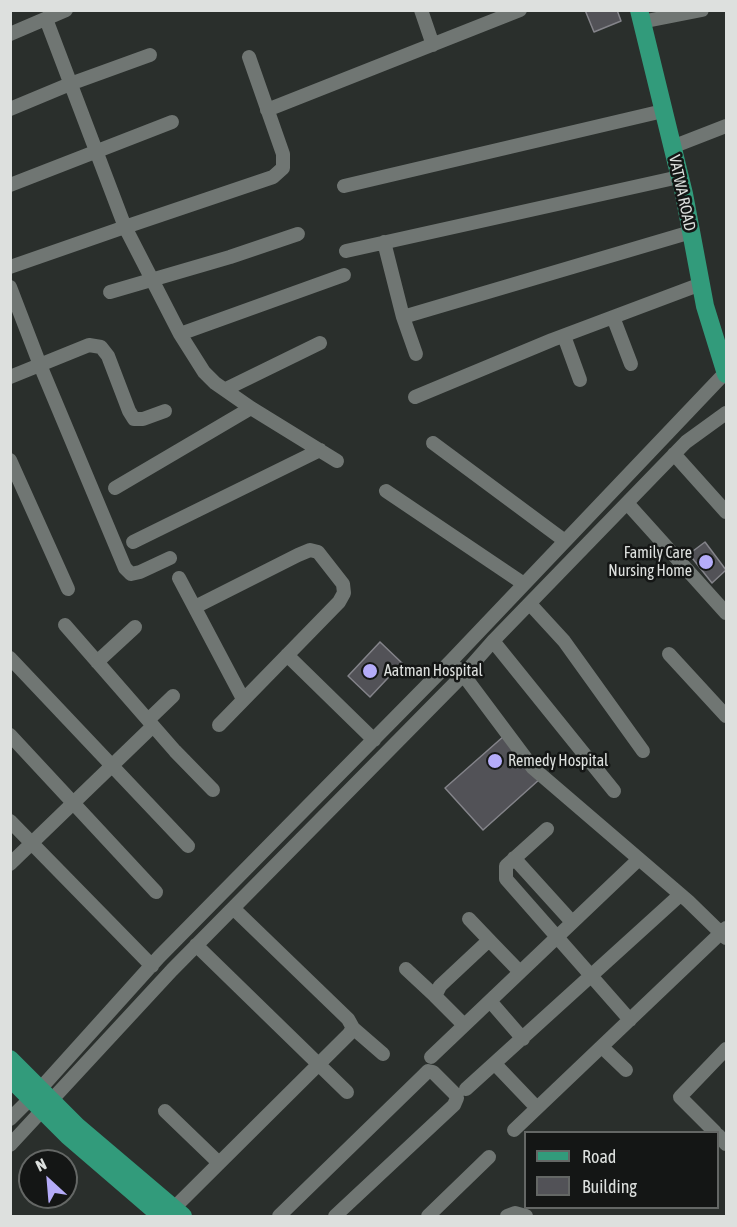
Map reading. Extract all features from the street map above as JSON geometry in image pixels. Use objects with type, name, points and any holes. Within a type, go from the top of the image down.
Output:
[{"type":"main road","name":"VATWA ROAD","points":[[640,16],[679,177],[700,284],[726,374]]},
{"type":"main road","points":[[10,1059],[41,1100]]},
{"type":"main road","points":[[12,1083],[41,1100],[76,1126],[172,1214]]},
{"type":"street","points":[[10,34],[66,10]]},
{"type":"street","points":[[421,10],[433,45]]},
{"type":"street","points":[[267,110],[520,10]]},
{"type":"street","points":[[640,16],[702,10]]},
{"type":"street","points":[[46,19],[125,227],[180,334],[204,372],[215,383],[251,408],[337,461]]},
{"type":"street","points":[[10,109],[150,55]]},
{"type":"street","points":[[10,267],[273,177],[282,168],[282,154],[249,57]]},
{"type":"street","points":[[344,186],[663,111]]},
{"type":"street","points":[[10,185],[172,122]]},
{"type":"street","points":[[672,147],[726,126]]},
{"type":"street","points":[[346,251],[679,177]]},
{"type":"street","points":[[403,317],[691,232]]},
{"type":"street","points":[[110,292],[230,257],[298,234]]},
{"type":"street","points":[[384,242],[403,317],[416,354]]},
{"type":"street","points":[[180,334],[344,275]]},
{"type":"street","points":[[415,397],[700,284]]},
{"type":"street","points":[[10,287],[15,313],[40,365],[125,568],[131,574],[170,558]]},
{"type":"street","points":[[613,317],[631,364]]},
{"type":"street","points":[[564,336],[580,380]]},
{"type":"street","points":[[226,389],[320,343]]},
{"type":"street","points":[[10,378],[89,345],[102,347],[108,356],[134,419],[143,419],[165,411]]},
{"type":"street","points":[[10,1145],[41,1100],[152,966],[451,661],[726,374]]},
{"type":"street","points":[[115,488],[251,408]]},
{"type":"street","points":[[10,1119],[41,1100],[464,674],[493,641],[674,454],[726,412]]},
{"type":"street","points":[[433,443],[566,541]]},
{"type":"street","points":[[133,542],[320,450]]},
{"type":"street","points":[[674,454],[726,512]]},
{"type":"street","points":[[10,460],[68,589]]},
{"type":"street","points":[[386,491],[524,584]]},
{"type":"street","points":[[627,503],[726,613]]},
{"type":"street","points":[[195,607],[310,550],[318,552],[343,584],[344,593],[339,602],[219,725]]},
{"type":"street","points":[[179,578],[243,699]]},
{"type":"street","points":[[530,604],[564,641],[643,751]]},
{"type":"street","points":[[65,626],[150,723],[213,790]]},
{"type":"street","points":[[97,662],[135,627]]},
{"type":"street","points":[[493,641],[614,791]]},
{"type":"street","points":[[669,654],[726,716]]},
{"type":"street","points":[[286,655],[374,740]]},
{"type":"street","points":[[10,658],[188,846]]},
{"type":"street","points":[[451,661],[464,674],[533,768],[725,933],[514,1130]]},
{"type":"street","points":[[10,864],[111,766],[173,696]]},
{"type":"street","points":[[10,735],[156,892]]},
{"type":"street","points":[[10,821],[152,966]]},
{"type":"street","points":[[547,829],[506,866],[506,879],[630,1020]]},
{"type":"street","points":[[514,858],[572,922]]},
{"type":"street","points":[[431,1057],[639,860]]},
{"type":"street","points":[[466,1089],[680,895]]},
{"type":"street","points":[[233,908],[348,1019],[353,1028],[383,1054]]},
{"type":"street","points":[[469,919],[520,972]]},
{"type":"street","points":[[435,996],[440,986],[490,941]]},
{"type":"street","points":[[196,945],[347,1092]]},
{"type":"street","points":[[406,969],[464,1025]]},
{"type":"street","points":[[490,1001],[523,1039]]},
{"type":"street","points":[[172,1214],[219,1163],[353,1028]]},
{"type":"street","points":[[602,1047],[626,1070]]},
{"type":"street","points":[[713,1131],[680,1097],[726,1049]]},
{"type":"street","points":[[495,1064],[537,1108]]},
{"type":"street","points":[[279,1216],[423,1075],[428,1071],[433,1072],[455,1094],[457,1098],[454,1105],[334,1216]]},
{"type":"street","points":[[165,1111],[219,1163]]},
{"type":"street","points":[[428,1216],[489,1157]]},
{"type":"street","points":[[507,1216],[515,1213],[526,1216]]},
{"type":"building","points":[[585,10],[617,10],[621,21],[594,32]]},
{"type":"building","points":[[705,542],[726,570],[712,583],[689,554]]},
{"type":"building","points":[[380,642],[402,663],[370,697],[348,676]]},
{"type":"building","points":[[504,736],[541,778],[483,830],[445,788]]},
{"type":"place","name":"Family Care Nursing Home","points":[[706,562]]},
{"type":"place","name":"Aatman Hospital","points":[[370,671]]},
{"type":"place","name":"Remedy Hospital","points":[[495,761]]}]
